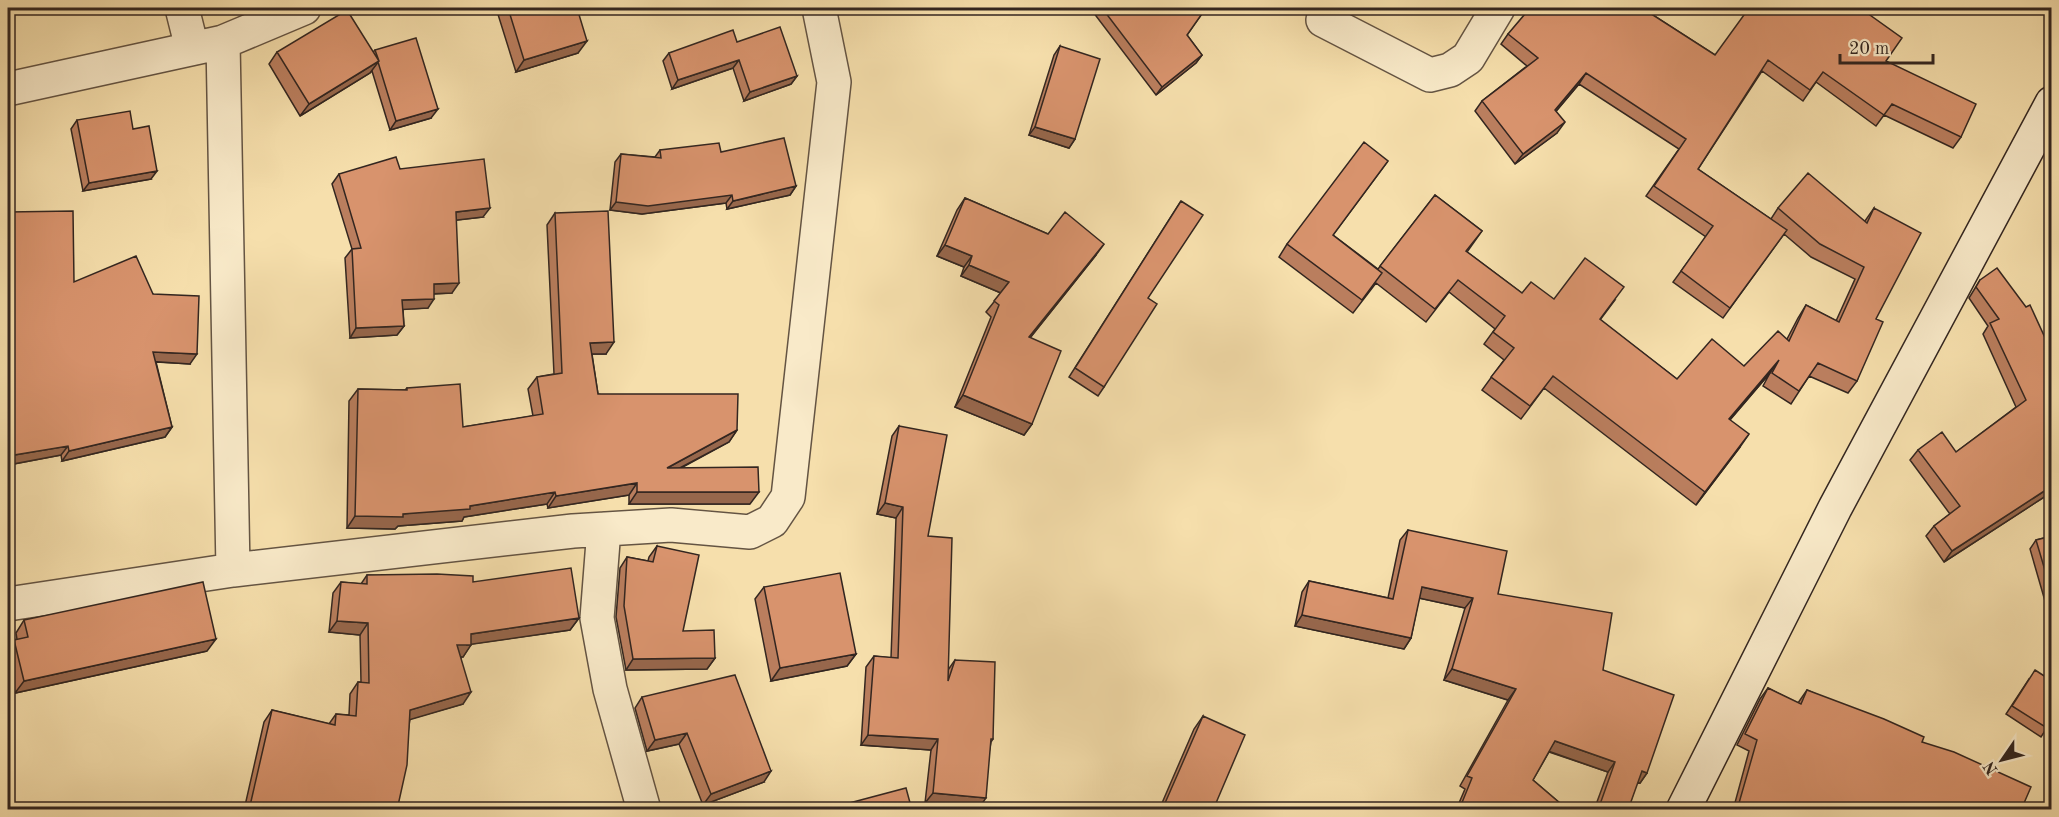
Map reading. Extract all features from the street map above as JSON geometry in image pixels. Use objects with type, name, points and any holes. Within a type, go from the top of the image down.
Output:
[{"type":"street","points":[[182,8],[208,45],[233,570]]},
{"type":"street","points":[[8,89],[208,45],[304,8]]},
{"type":"street","points":[[8,604],[233,570],[604,529],[671,525],[750,532],[772,521],[788,497],[834,82],[819,8]]},
{"type":"street","points":[[1323,20],[1430,75],[1450,70],[1468,58],[1498,8]]},
{"type":"street","points":[[1683,810],[1835,508],[2052,103]]},
{"type":"street","points":[[604,529],[597,618],[610,689],[644,810]]},
{"type":"building","points":[[508,8],[577,8],[587,41],[524,60]]},
{"type":"building","points":[[1102,8],[1206,8],[1187,35],[1202,55],[1162,87]]},
{"type":"building","points":[[1530,8],[1646,8],[1645,10],[1715,55],[1749,8],[1860,8],[1902,38],[1886,61],[1976,104],[1961,137],[1892,104],[1884,115],[1823,72],[1810,90],[1768,60],[1698,169],[1787,230],[1730,308],[1681,271],[1713,226],[1654,186],[1686,139],[1586,73],[1555,110],[1565,122],[1523,154],[1482,101],[1538,58],[1508,34]]},
{"type":"building","points":[[347,10],[379,61],[309,104],[277,52]]},
{"type":"building","points":[[780,27],[797,76],[750,92],[739,60],[678,80],[669,53],[733,30],[737,42]]},
{"type":"building","points":[[416,38],[438,109],[396,121],[375,50]]},
{"type":"building","points":[[1060,46],[1100,59],[1075,139],[1035,127]]},
{"type":"building","points":[[130,111],[133,129],[149,126],[157,171],[89,183],[77,120]]},
{"type":"building","points":[[784,138],[796,186],[733,201],[732,195],[648,206],[616,202],[621,154],[661,158],[660,150],[719,143],[721,152]]},
{"type":"building","points":[[1364,142],[1388,161],[1333,235],[1382,273],[1362,300],[1287,244]]},
{"type":"building","points":[[396,157],[400,169],[484,159],[490,208],[456,212],[459,283],[434,284],[434,299],[402,300],[404,326],[356,328],[352,249],[361,248],[339,174]]},
{"type":"building","points":[[1808,173],[1867,223],[1874,208],[1921,233],[1876,319],[1883,322],[1857,381],[1818,363],[1799,391],[1772,373],[1779,360],[1729,419],[1749,434],[1705,492],[1553,376],[1530,406],[1491,377],[1514,348],[1493,332],[1505,316],[1458,280],[1435,309],[1380,266],[1435,195],[1482,231],[1466,251],[1522,293],[1531,282],[1554,299],[1585,258],[1624,287],[1600,319],[1677,379],[1712,339],[1744,366],[1778,331],[1789,341],[1806,305],[1839,322],[1864,267],[1820,244],[1778,208]]},
{"type":"building","points":[[965,198],[1048,234],[1065,212],[1104,244],[1029,337],[1061,351],[1032,424],[963,395],[999,305],[994,301],[1009,282],[969,265],[972,256],[945,245]]},
{"type":"building","points":[[1181,201],[1203,215],[1148,298],[1157,304],[1104,387],[1075,368]]},
{"type":"building","points":[[73,211],[74,282],[136,256],[153,294],[199,296],[197,354],[153,352],[172,427],[69,451],[68,446],[8,456],[8,212]]},
{"type":"building","points":[[608,211],[614,342],[590,343],[598,394],[738,394],[737,430],[667,468],[758,467],[759,492],[637,492],[637,483],[556,496],[555,492],[470,506],[470,509],[403,514],[403,517],[355,516],[358,389],[407,390],[407,388],[460,384],[463,427],[543,414],[537,377],[562,373],[555,213]]},
{"type":"building","points":[[1997,268],[2026,307],[2030,305],[2052,353],[2052,449],[2045,452],[2052,462],[2052,486],[1952,551],[1934,526],[1960,506],[1918,450],[1942,432],[1956,452],[2026,400],[1990,323],[1999,319],[1976,287],[1980,280]]},
{"type":"building","points":[[899,426],[947,435],[928,536],[952,538],[948,681],[955,660],[995,662],[993,739],[991,739],[986,798],[933,793],[938,739],[868,735],[874,656],[898,658],[903,507],[885,503]]},
{"type":"building","points":[[1408,530],[1507,551],[1498,594],[1612,613],[1603,670],[1674,695],[1647,773],[1642,771],[1628,810],[1598,810],[1615,762],[1555,741],[1533,780],[1568,810],[1459,810],[1472,778],[1467,776],[1516,689],[1452,669],[1473,598],[1422,587],[1411,638],[1302,615],[1309,581],[1393,599]]},
{"type":"building","points":[[2052,536],[2052,594],[2036,540]]},
{"type":"building","points":[[657,546],[699,555],[683,631],[714,630],[715,658],[633,659],[624,606],[627,557],[653,562]]},
{"type":"building","points":[[571,568],[579,618],[471,634],[471,645],[457,645],[471,692],[410,710],[407,765],[397,810],[249,810],[272,710],[335,725],[336,714],[356,716],[358,682],[369,683],[368,623],[337,621],[341,582],[367,584],[367,575],[437,574],[473,576],[473,582]]},
{"type":"building","points":[[840,573],[856,654],[780,668],[764,587]]},
{"type":"building","points":[[203,582],[216,639],[24,681],[14,640],[28,637],[24,620]]},
{"type":"building","points":[[2035,670],[2052,681],[2052,720],[2047,728],[2012,706]]},
{"type":"building","points":[[735,675],[771,771],[711,794],[687,733],[655,740],[642,697]]},
{"type":"building","points":[[1768,688],[1801,704],[1807,690],[1884,719],[1924,737],[1922,742],[1954,752],[2031,787],[2021,810],[1737,810],[1757,740],[1745,734]]},
{"type":"building","points":[[1203,716],[1245,735],[1213,810],[1162,810]]},
{"type":"building","points":[[906,788],[912,810],[823,810]]}]
